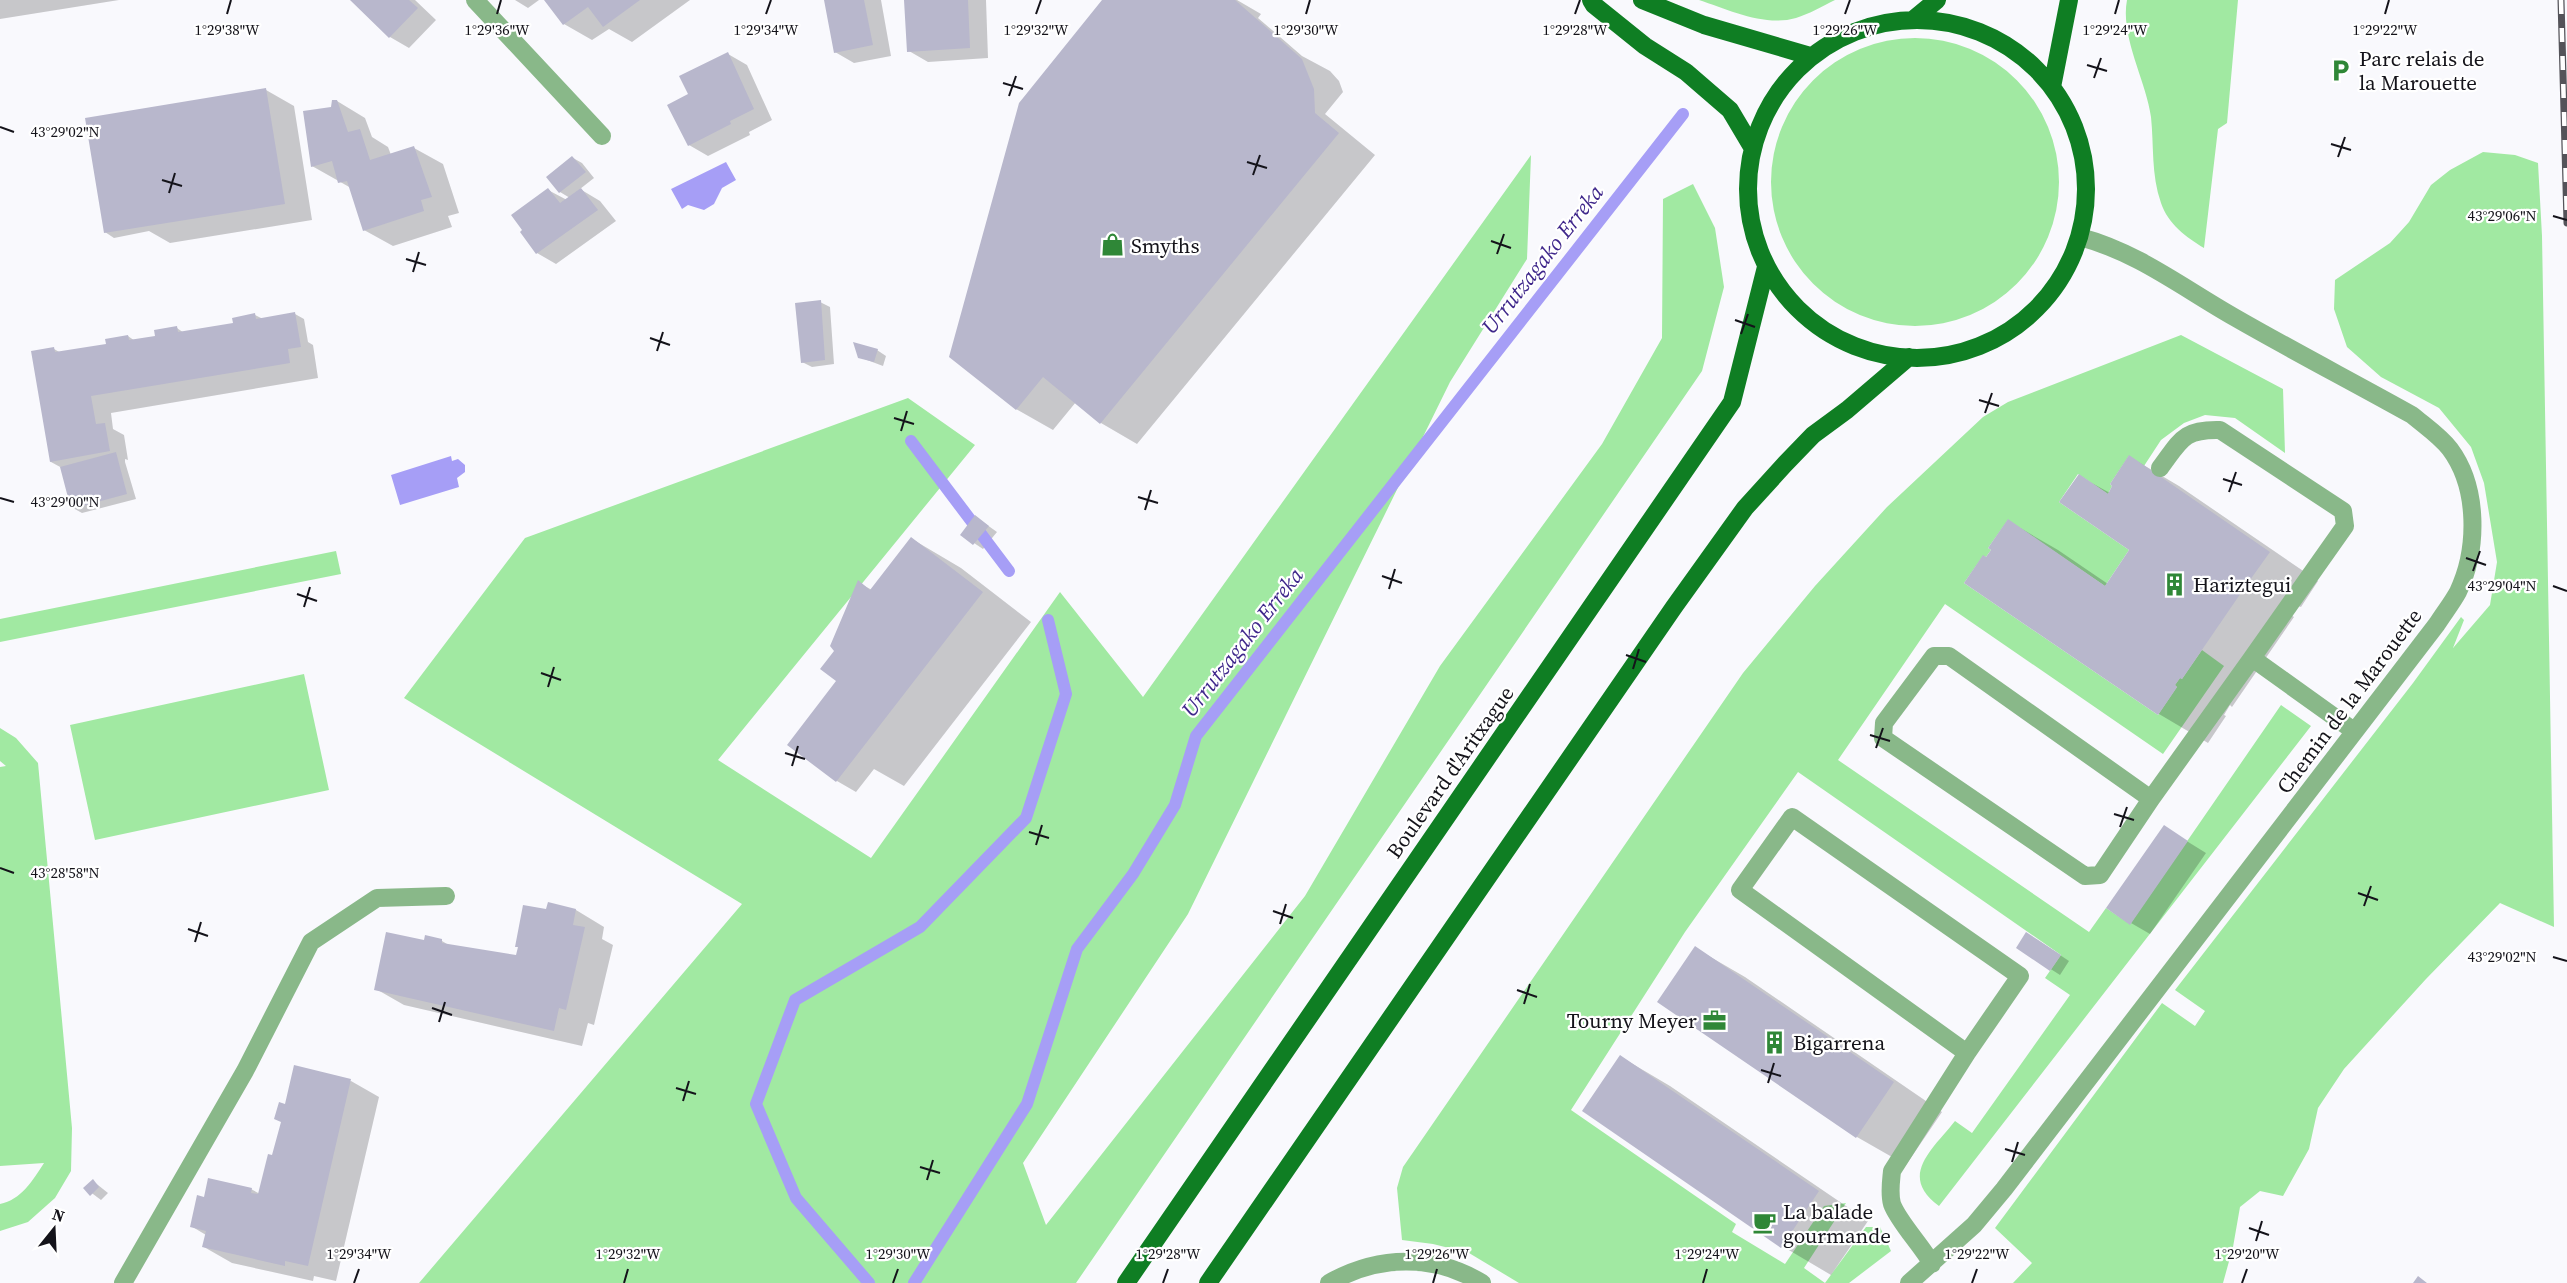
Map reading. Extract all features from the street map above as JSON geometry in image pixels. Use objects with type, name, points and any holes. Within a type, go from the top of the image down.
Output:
[{"type":"main road","points":[[1591,0],[1594,6],[1645,46],[1686,72],[1730,110],[1752,147]]},
{"type":"main road","points":[[1642,0],[1704,24],[1810,56]]},
{"type":"main road","points":[[1914,19],[1937,0]]},
{"type":"main road","points":[[2052,87],[2069,0]]},
{"type":"main road","points":[[1914,19],[1953,24],[1991,37],[2025,58],[2052,87],[2072,121],[2084,159],[2086,198],[2080,237],[2062,276],[2036,310],[2001,336],[1961,353],[1909,357],[1875,353],[1831,334],[1793,305],[1766,267],[1751,229],[1747,188],[1752,147],[1773,97],[1810,56],[1842,37],[1877,24],[1914,19]]},
{"type":"main road","name":"Boulevard d'Aritxague","points":[[1126,1283],[1732,402],[1766,267]]},
{"type":"main road","points":[[1208,1283],[1640,656],[1745,508],[1813,435],[1864,396],[1909,357]]},
{"type":"street","points":[[475,0],[602,136]]},
{"type":"street","name":"Chemin de la Marouette","points":[[1909,1283],[1974,1225],[2004,1189],[2437,624],[2457,593],[2470,552],[2472,506],[2462,470],[2450,449],[2412,415],[2235,317],[2146,262],[2105,244],[2080,237]]},
{"type":"street","points":[[2151,799],[1949,656],[1934,656],[1884,723],[1883,738],[2085,876],[2100,875],[2151,799],[2345,526],[2343,511],[2220,430],[2199,429],[2184,437],[2160,468]]},
{"type":"street","points":[[2252,658],[2354,731]]},
{"type":"street","points":[[1932,1264],[1922,1245],[1893,1206],[1890,1190],[1892,1171],[1966,1053],[2020,976],[1792,817],[1740,891],[1966,1053]]},
{"type":"street","points":[[123,1283],[245,1071],[311,942],[376,898],[446,896]]},
{"type":"street","points":[[1329,1283],[1350,1271],[1391,1261],[1420,1261],[1451,1269],[1482,1283]]},
{"type":"green space","points":[[1699,0],[1835,0],[1796,18],[1772,20],[1747,16]]},
{"type":"green space","points":[[2127,0],[2238,0],[2227,123],[2218,129],[2204,248],[2173,224],[2161,203],[2154,171],[2151,117],[2127,29]]},
{"type":"green space","points":[[1915,38],[1943,41],[1970,49],[1983,55],[2017,80],[2042,114],[2048,127],[2056,154],[2059,182],[2056,210],[2048,237],[2042,250],[2017,284],[1983,309],[1970,315],[1943,323],[1915,326],[1887,323],[1860,315],[1847,309],[1813,284],[1788,250],[1782,237],[1774,210],[1771,182],[1774,154],[1782,127],[1788,114],[1813,80],[1847,55],[1860,49],[1887,41]]},
{"type":"green space","points":[[2483,152],[2515,155],[2538,163],[2542,236],[2554,927],[2500,903],[2426,979],[2344,1069],[2318,1108],[2309,1149],[2283,1196],[2260,1191],[2240,1207],[2233,1247],[2223,1283],[2013,1283],[2032,1263],[1995,1228],[2162,1003],[2195,1026],[2205,1011],[2175,990],[2413,683],[2461,617],[2464,620],[2453,648],[2490,605],[2497,562],[2484,483],[2471,447],[2439,408],[2381,377],[2347,347],[2334,309],[2335,280],[2390,243],[2409,222],[2431,185],[2450,170]]},
{"type":"green space","points":[[1531,155],[1527,259],[1450,382],[1188,914],[1023,1163],[1046,1225],[1305,896],[1440,666],[1602,444],[1662,338],[1663,199],[1693,184],[1715,228],[1724,287],[1702,371],[1076,1283],[419,1283],[742,904],[404,698],[525,538],[908,398],[975,445],[718,760],[871,858],[1060,592],[1143,697]]},
{"type":"green space","points":[[2181,335],[2283,389],[2285,453],[2235,418],[2205,415],[2184,423],[2161,440],[2144,466],[2129,456],[2110,484],[2112,486],[2108,494],[2078,474],[2059,502],[2129,550],[2105,586],[2008,520],[1988,548],[1991,550],[1986,557],[1983,556],[1964,583],[2158,715],[2177,687],[2175,685],[2180,678],[2182,679],[2202,650],[2224,666],[2163,754],[1945,604],[1838,760],[2089,932],[2106,908],[2130,924],[2281,705],[2311,726],[1939,1206],[1927,1195],[1921,1184],[1920,1174],[1923,1163],[1955,1121],[1972,1133],[2070,995],[2045,978],[2061,955],[1798,772],[1685,932],[1571,1110],[1736,1224],[1732,1232],[1785,1264],[1824,1206],[1846,1203],[1804,1268],[1825,1283],[1519,1283],[1469,1253],[1433,1244],[1402,1240],[1397,1188],[1403,1167],[1743,673],[1815,586],[1887,507],[1983,417],[2008,402]]},
{"type":"green space","points":[[336,551],[341,574],[0,642],[0,619]]},
{"type":"green space","points":[[304,674],[329,790],[95,840],[70,725]]},
{"type":"green space","points":[[0,728],[16,738],[38,763],[72,1128],[71,1171],[55,1198],[28,1222],[0,1231],[0,1204],[20,1194],[44,1163],[0,1166],[0,767],[6,766],[0,761]]},
{"type":"green space","points":[[1866,1227],[1880,1227],[1891,1251],[1849,1283],[1825,1283]]},
{"type":"shaded area","points":[[726,162],[736,180],[722,188],[714,204],[704,210],[688,205],[682,209],[671,189]]},
{"type":"shaded area","points":[[451,456],[452,461],[458,459],[465,465],[465,472],[457,478],[459,487],[400,505],[391,475]]},
{"type":"building","points":[[350,0],[409,0],[418,8],[389,38]]},
{"type":"building","points":[[544,0],[640,0],[603,27],[588,7],[563,25]]},
{"type":"building","points":[[824,0],[864,0],[873,45],[834,53]]},
{"type":"building","points":[[904,0],[968,0],[970,48],[907,52]]},
{"type":"building","name":"Smyths","points":[[1102,0],[1235,0],[1302,59],[1314,89],[1315,113],[1339,133],[1100,424],[1043,377],[1016,410],[949,357],[1019,103]]},
{"type":"building","points":[[728,52],[754,109],[730,121],[731,124],[688,146],[667,105],[688,94],[679,76]]},
{"type":"building","points":[[266,88],[285,204],[104,233],[85,118]]},
{"type":"building","points":[[332,100],[337,100],[348,132],[360,129],[370,160],[414,146],[432,197],[421,200],[424,211],[363,231],[347,181],[338,183],[332,161],[311,167],[303,111],[331,107]]},
{"type":"building","points":[[572,156],[586,172],[559,193],[546,177]]},
{"type":"building","points":[[548,188],[560,203],[581,188],[598,210],[536,254],[511,215]]},
{"type":"building","points":[[821,300],[825,360],[801,363],[795,303]]},
{"type":"building","points":[[295,312],[301,347],[288,349],[290,363],[91,396],[96,424],[105,423],[110,451],[50,462],[31,351],[54,347],[55,352],[106,344],[105,339],[128,335],[129,340],[155,336],[154,330],[177,326],[178,332],[233,323],[232,318],[255,313],[256,319]]},
{"type":"building","points":[[853,342],[878,349],[874,362],[858,358]]},
{"type":"building","points":[[116,452],[127,494],[71,509],[60,467]]},
{"type":"building","name":"Hariztegui","points":[[2129,455],[2270,552],[2250,580],[2248,578],[2243,586],[2245,587],[2182,679],[2180,678],[2175,685],[2177,687],[2158,715],[1964,583],[1983,555],[1986,557],[1991,550],[1988,548],[2008,519],[2105,586],[2129,550],[2059,502],[2079,474],[2108,494],[2112,486],[2110,484]]},
{"type":"building","points":[[975,515],[989,526],[973,545],[960,535]]},
{"type":"building","points":[[911,537],[983,592],[836,782],[787,745],[836,681],[820,669],[834,651],[830,646],[858,580],[870,590]]},
{"type":"building","points":[[2164,825],[2188,841],[2130,925],[2106,908]]},
{"type":"building","points":[[548,902],[576,909],[573,925],[585,927],[566,1010],[559,1008],[554,1031],[374,990],[386,932],[424,940],[425,935],[442,939],[442,943],[516,955],[518,947],[515,947],[523,905],[546,909]]},
{"type":"building","points":[[2026,932],[2061,955],[2050,971],[2016,948]]},
{"type":"building","name":"Bigarrena","points":[[1695,946],[1894,1082],[1856,1138],[1657,1002]]},
{"type":"building","points":[[1620,1055],[1819,1191],[1781,1248],[1582,1111]]},
{"type":"building","points":[[294,1065],[351,1079],[308,1266],[285,1261],[285,1266],[202,1247],[206,1231],[190,1227],[197,1195],[204,1197],[208,1178],[252,1188],[251,1193],[258,1194],[268,1154],[272,1155],[281,1122],[274,1119],[279,1102],[285,1104]]},
{"type":"building","points":[[93,1179],[99,1187],[90,1196],[83,1188]]},
{"type":"building","points":[[2418,1276],[2427,1283],[2413,1283]]},
{"type":"waterway","name":"Urrutzagako Erreka","points":[[914,1283],[1027,1104],[1077,949],[1133,874],[1175,805],[1196,736],[1683,114]]},
{"type":"waterway","points":[[911,441],[1009,571]]},
{"type":"waterway","points":[[869,1283],[796,1198],[756,1104],[795,1000],[920,927],[1026,818],[1066,694],[1048,620]]},
{"type":"railway","points":[[2561,0],[2567,223]]},
{"type":"place","name":"Parc relais de la Marouette","points":[[2341,70]]},
{"type":"place","name":"Smyths","points":[[1113,245]]},
{"type":"place","name":"Hariztegui","points":[[2175,584]]},
{"type":"place","name":"Tourny Meyer","points":[[1715,1020]]},
{"type":"place","name":"Bigarrena","points":[[1775,1042]]},
{"type":"place","name":"La balade gourmande","points":[[1765,1223]]}]
